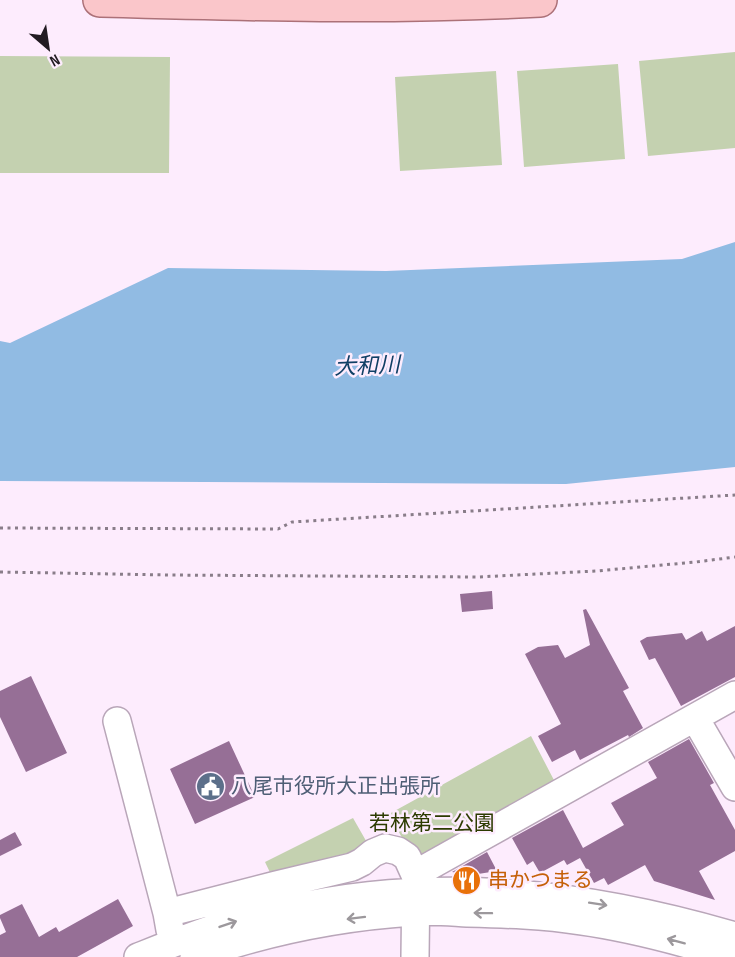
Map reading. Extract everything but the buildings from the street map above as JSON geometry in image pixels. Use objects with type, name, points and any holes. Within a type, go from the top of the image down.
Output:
[{"type":"main road","points":[[100,0],[292,5],[487,3],[540,0]]},
{"type":"street","points":[[415,893],[426,868],[735,695]]},
{"type":"street","points":[[695,718],[735,787]]},
{"type":"street","points":[[117,721],[167,913],[183,950]]},
{"type":"street","points":[[167,913],[352,867],[385,848],[407,856],[415,893],[415,957]]},
{"type":"street","points":[[138,957],[183,950],[242,919],[319,902],[378,894],[464,891],[541,895],[685,921],[735,936]]},
{"type":"street","points":[[415,893],[510,914],[582,921],[647,933],[732,957]]},
{"type":"path","points":[[0,528],[278,528],[292,522],[735,495]]},
{"type":"path","points":[[0,573],[478,577],[596,571],[735,557]]},
{"type":"green space","points":[[735,52],[735,148],[648,156],[639,61]]},
{"type":"green space","points":[[0,56],[170,57],[169,173],[0,173]]},
{"type":"green space","points":[[618,64],[625,159],[524,167],[517,71]]},
{"type":"green space","points":[[496,71],[502,165],[400,171],[395,77]]},
{"type":"green space","name":"若林第二公園","points":[[531,736],[556,784],[417,865],[389,814]]},
{"type":"green space","points":[[353,818],[373,853],[276,885],[265,862]]},
{"type":"water","name":"大和川","points":[[735,242],[735,467],[566,484],[0,481],[0,341],[10,343],[168,268],[386,271],[682,259]]},
{"type":"place","name":"八尾市役所大正出張所","points":[[210,786]]},
{"type":"place","name":"串かつまる","points":[[467,880]]}]
